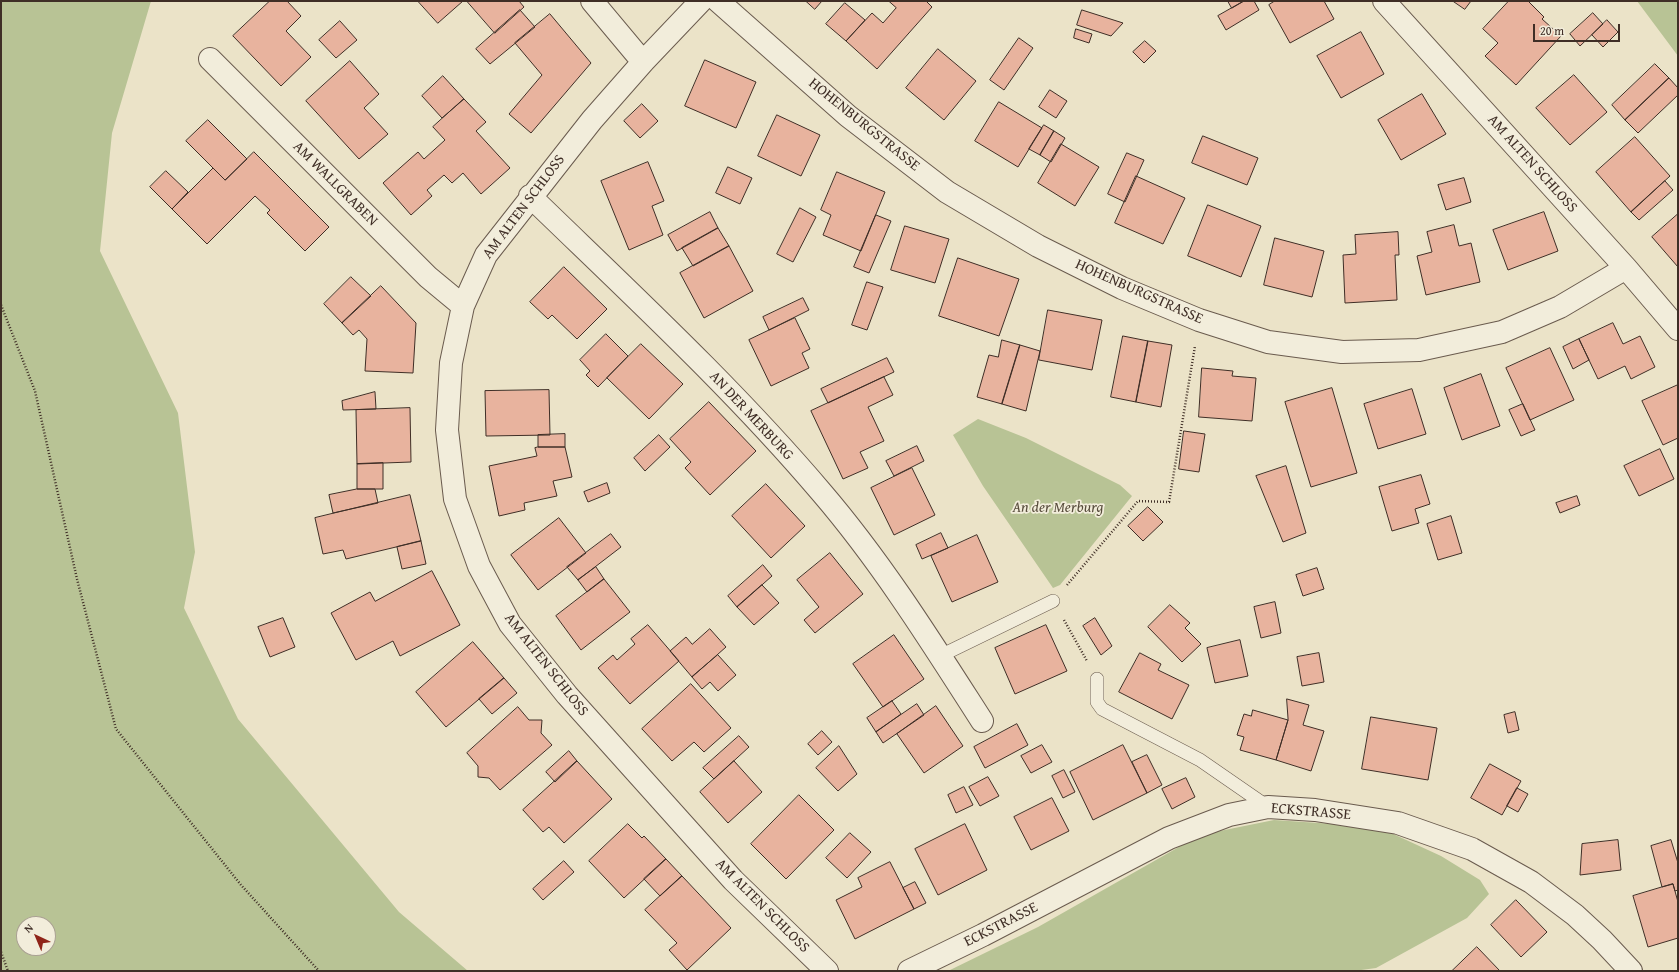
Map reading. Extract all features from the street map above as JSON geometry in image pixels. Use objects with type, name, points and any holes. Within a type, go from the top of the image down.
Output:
[{"type":"street","points":[[592,1],[643,62]]},
{"type":"street","name":"AM ALTEN SCHLOSS","points":[[701,1],[643,62],[592,120],[530,196],[486,254],[463,306],[451,363],[447,430],[455,499],[479,566],[510,624],[567,695],[733,880],[827,971]]},
{"type":"street","name":"HOHENBURGSTRASSE","points":[[718,1],[848,116],[947,192],[1038,246],[1122,288],[1199,320],[1268,342],[1342,352],[1419,350],[1502,332],[1560,307],[1626,268]]},
{"type":"street","name":"AM ALTEN SCHLOSS","points":[[1384,1],[1626,268],[1678,329]]},
{"type":"street","name":"AM WALLGRABEN","points":[[210,59],[428,277],[463,306]]},
{"type":"street","name":"AN DER MERBURG","points":[[530,196],[689,351],[822,493],[872,557],[940,656],[982,722]]},
{"type":"street","name":"ECKSTRASSE","points":[[908,971],[983,935],[1169,838],[1229,815],[1268,808],[1316,810],[1398,823],[1472,849],[1531,882],[1575,915],[1631,971]]},
{"type":"lane","points":[[940,656],[1053,601]]},
{"type":"lane","points":[[1097,679],[1097,702],[1102,709],[1200,760],[1268,808]]},
{"type":"path","points":[[1,305],[35,391],[77,579],[116,729],[241,886],[319,971]]},
{"type":"path","points":[[1097,679],[1053,601],[1138,500],[1169,502],[1199,320]]},
{"type":"path","points":[[1,952],[8,971]]},
{"type":"green space","points":[[1,1],[151,1],[112,133],[100,251],[178,413],[195,552],[184,608],[238,719],[399,912],[468,971],[1,971]]},
{"type":"green space","points":[[1637,1],[1678,1],[1678,56]]},
{"type":"green space","name":"An der Merburg","points":[[978,419],[1026,438],[1120,485],[1132,496],[1060,585],[1053,588],[983,486],[953,435]]},
{"type":"green space","points":[[1274,820],[1378,827],[1441,856],[1480,880],[1489,894],[1467,918],[1376,968],[1354,971],[948,971],[1038,927],[1200,835]]},
{"type":"building","points":[[270,1],[287,1],[301,16],[286,31],[311,57],[281,86],[233,36]]},
{"type":"building","points":[[418,1],[463,1],[438,23]]},
{"type":"building","points":[[467,1],[519,1],[524,7],[495,33]]},
{"type":"building","points":[[806,1],[822,1],[815,9]]},
{"type":"building","points":[[889,1],[926,1],[932,7],[877,69],[846,41],[872,13],[883,23],[896,8]]},
{"type":"building","points":[[1228,1],[1244,1],[1232,8]]},
{"type":"building","points":[[1244,1],[1254,1],[1259,10],[1226,30],[1218,16]]},
{"type":"building","points":[[1275,1],[1324,1],[1334,19],[1290,43],[1269,5]]},
{"type":"building","points":[[1453,1],[1471,1],[1465,9]]},
{"type":"building","points":[[1509,1],[1528,1],[1544,17],[1542,19],[1561,36],[1516,85],[1485,56],[1498,43],[1483,29]]},
{"type":"building","points":[[845,3],[865,20],[846,41],[826,24]]},
{"type":"building","points":[[520,10],[535,27],[490,64],[476,49]]},
{"type":"building","points":[[1082,10],[1123,23],[1111,36],[1077,25]]},
{"type":"building","points":[[1593,13],[1603,24],[1580,46],[1570,34]]},
{"type":"building","points":[[550,14],[591,63],[531,133],[509,114],[542,75],[515,43]]},
{"type":"building","points":[[1607,20],[1618,32],[1603,47],[1592,35]]},
{"type":"building","points":[[340,21],[357,40],[336,58],[319,40]]},
{"type":"building","points":[[1076,29],[1092,34],[1089,43],[1074,38]]},
{"type":"building","points":[[1361,32],[1384,74],[1341,98],[1317,56]]},
{"type":"building","points":[[1019,38],[1033,48],[1004,90],[990,80]]},
{"type":"building","points":[[1145,41],[1156,51],[1144,63],[1133,52]]},
{"type":"building","points":[[938,49],[976,81],[944,120],[906,88]]},
{"type":"building","points":[[705,60],[756,82],[736,128],[685,106]]},
{"type":"building","points":[[350,61],[379,94],[364,108],[388,134],[359,159],[306,101]]},
{"type":"building","points":[[1655,64],[1669,78],[1625,120],[1612,105]]},
{"type":"building","points":[[1574,75],[1607,112],[1570,145],[1536,108]]},
{"type":"building","points":[[443,76],[464,99],[442,118],[422,96]]},
{"type":"building","points":[[1669,78],[1678,88],[1678,95],[1638,133],[1625,120]]},
{"type":"building","points":[[1050,90],[1067,101],[1056,118],[1039,107]]},
{"type":"building","points":[[1422,94],[1446,134],[1401,160],[1378,120]]},
{"type":"building","points":[[464,99],[486,122],[476,131],[510,168],[481,194],[463,173],[452,183],[444,175],[427,190],[432,196],[411,215],[383,183],[418,152],[424,159],[445,140],[433,127]]},
{"type":"building","points":[[999,102],[1042,128],[1018,167],[975,141]]},
{"type":"building","points":[[642,104],[658,121],[640,138],[624,121]]},
{"type":"building","points":[[777,115],[820,135],[801,176],[758,156]]},
{"type":"building","points":[[208,120],[247,159],[225,180],[186,141]]},
{"type":"building","points":[[1044,125],[1054,131],[1040,155],[1029,149]]},
{"type":"building","points":[[1054,131],[1065,138],[1051,162],[1040,155]]},
{"type":"building","points":[[1203,136],[1258,158],[1247,185],[1192,163]]},
{"type":"building","points":[[1635,137],[1670,176],[1631,212],[1596,172]]},
{"type":"building","points":[[1061,144],[1099,167],[1075,206],[1038,183]]},
{"type":"building","points":[[254,152],[329,227],[305,251],[267,213],[270,210],[255,196],[207,244],[172,209],[213,168],[225,180]]},
{"type":"building","points":[[1127,153],[1144,160],[1125,202],[1108,194]]},
{"type":"building","points":[[648,162],[664,201],[652,206],[663,235],[629,250],[601,181]]},
{"type":"building","points":[[728,167],[752,178],[740,204],[716,193]]},
{"type":"building","points":[[166,171],[188,192],[172,209],[150,187]]},
{"type":"building","points":[[837,172],[885,192],[861,251],[823,235],[831,215],[821,210]]},
{"type":"building","points":[[1136,176],[1185,198],[1163,244],[1115,223]]},
{"type":"building","points":[[1464,178],[1471,202],[1446,210],[1438,185]]},
{"type":"building","points":[[1665,181],[1673,190],[1639,220],[1631,212]]},
{"type":"building","points":[[1208,205],[1261,226],[1241,277],[1188,256]]},
{"type":"building","points":[[800,208],[816,217],[793,262],[777,254]]},
{"type":"building","points":[[710,212],[718,228],[677,251],[668,235]]},
{"type":"building","points":[[1544,212],[1558,251],[1508,270],[1493,230]]},
{"type":"building","points":[[1678,214],[1678,267],[1652,237]]},
{"type":"building","points":[[876,215],[891,221],[869,273],[854,267]]},
{"type":"building","points":[[1454,225],[1459,246],[1471,243],[1480,282],[1426,295],[1417,256],[1432,252],[1427,232]]},
{"type":"building","points":[[905,226],[949,239],[935,283],[891,270]]},
{"type":"building","points":[[718,228],[729,246],[693,266],[682,248]]},
{"type":"building","points":[[1398,232],[1399,255],[1395,255],[1397,300],[1345,303],[1343,255],[1356,254],[1355,235]]},
{"type":"building","points":[[1275,238],[1324,251],[1312,297],[1264,285]]},
{"type":"building","points":[[729,246],[753,291],[704,318],[680,273]]},
{"type":"building","points":[[958,258],[1019,279],[999,336],[939,316]]},
{"type":"building","points":[[564,267],[607,309],[577,339],[552,315],[548,319],[530,302]]},
{"type":"building","points":[[351,277],[371,296],[342,323],[324,304]]},
{"type":"building","points":[[867,282],[883,287],[867,330],[852,325]]},
{"type":"building","points":[[381,286],[416,323],[413,373],[365,371],[367,339],[359,330],[353,335],[342,323]]},
{"type":"building","points":[[803,298],[809,310],[769,330],[763,317]]},
{"type":"building","points":[[1048,310],[1102,320],[1092,370],[1039,360]]},
{"type":"building","points":[[795,318],[810,349],[802,353],[809,368],[771,386],[749,340]]},
{"type":"building","points":[[1613,323],[1623,344],[1640,336],[1655,367],[1631,379],[1625,366],[1598,379],[1579,339]]},
{"type":"building","points":[[606,334],[628,356],[598,387],[586,375],[590,371],[580,360]]},
{"type":"building","points":[[1123,336],[1148,341],[1136,402],[1111,397]]},
{"type":"building","points":[[1579,339],[1589,360],[1573,369],[1563,347]]},
{"type":"building","points":[[1002,340],[1020,345],[1002,404],[977,397],[989,355],[998,357]]},
{"type":"building","points":[[1148,341],[1172,345],[1161,407],[1136,402]]},
{"type":"building","points":[[641,344],[683,384],[649,419],[607,378]]},
{"type":"building","points":[[1020,345],[1040,351],[1026,411],[1002,404]]},
{"type":"building","points":[[1550,348],[1574,400],[1530,420],[1506,368]]},
{"type":"building","points":[[887,358],[894,372],[828,403],[821,389]]},
{"type":"building","points":[[1202,368],[1233,371],[1232,376],[1256,378],[1252,421],[1199,417]]},
{"type":"building","points":[[1481,374],[1500,426],[1462,440],[1444,388]]},
{"type":"building","points":[[884,377],[893,395],[868,407],[884,441],[860,452],[868,468],[843,479],[811,411]]},
{"type":"building","points":[[1678,385],[1678,438],[1663,445],[1642,401]]},
{"type":"building","points":[[1332,388],[1357,473],[1311,487],[1285,402]]},
{"type":"building","points":[[1412,389],[1426,434],[1378,449],[1364,404]]},
{"type":"building","points":[[549,390],[550,435],[486,436],[485,391]]},
{"type":"building","points":[[375,392],[376,409],[343,410],[342,401]]},
{"type":"building","points":[[709,402],[756,451],[710,495],[685,468],[691,462],[670,439]]},
{"type":"building","points":[[1523,404],[1535,430],[1521,436],[1509,410]]},
{"type":"building","points":[[410,408],[411,462],[357,464],[356,410]]},
{"type":"building","points":[[1184,431],[1205,434],[1199,472],[1179,469]]},
{"type":"building","points":[[565,434],[565,447],[538,447],[538,435]]},
{"type":"building","points":[[659,435],[670,447],[645,471],[634,458]]},
{"type":"building","points":[[917,446],[924,461],[894,476],[886,461]]},
{"type":"building","points":[[565,447],[572,477],[553,481],[557,496],[524,503],[525,510],[499,516],[489,466],[537,456],[535,448]]},
{"type":"building","points":[[1660,449],[1674,479],[1639,496],[1624,466]]},
{"type":"building","points":[[383,463],[383,489],[357,489],[357,464]]},
{"type":"building","points":[[1286,466],[1306,533],[1283,542],[1256,476]]},
{"type":"building","points":[[912,468],[935,515],[894,535],[871,488]]},
{"type":"building","points":[[1421,475],[1430,504],[1415,509],[1419,523],[1392,531],[1379,487]]},
{"type":"building","points":[[607,483],[610,493],[588,502],[584,492]]},
{"type":"building","points":[[766,484],[805,526],[771,558],[732,516]]},
{"type":"building","points":[[357,489],[375,489],[378,503],[333,513],[329,495]]},
{"type":"building","points":[[410,495],[421,541],[346,559],[343,550],[323,554],[315,518]]},
{"type":"building","points":[[1577,496],[1580,505],[1560,513],[1556,503]]},
{"type":"building","points":[[1148,507],[1163,522],[1143,541],[1128,526]]},
{"type":"building","points":[[1451,516],[1462,553],[1438,560],[1427,524]]},
{"type":"building","points":[[559,518],[586,553],[538,590],[511,555]]},
{"type":"building","points":[[941,533],[948,548],[922,559],[916,545]]},
{"type":"building","points":[[611,534],[621,547],[578,580],[567,567]]},
{"type":"building","points":[[977,535],[998,582],[952,602],[931,556]]},
{"type":"building","points":[[421,541],[426,564],[402,569],[397,547]]},
{"type":"building","points":[[830,553],[863,594],[815,633],[804,620],[819,607],[797,580]]},
{"type":"building","points":[[763,565],[772,576],[737,607],[728,596]]},
{"type":"building","points":[[596,567],[604,579],[587,592],[578,580]]},
{"type":"building","points":[[1317,568],[1324,589],[1303,596],[1296,575]]},
{"type":"building","points":[[432,571],[460,625],[400,656],[393,641],[356,660],[331,613],[370,592],[375,601]]},
{"type":"building","points":[[604,579],[630,612],[581,650],[556,616]]},
{"type":"building","points":[[762,585],[779,603],[754,625],[737,607]]},
{"type":"building","points":[[1275,602],[1281,633],[1261,638],[1254,607]]},
{"type":"building","points":[[1170,605],[1190,623],[1185,628],[1201,644],[1182,662],[1148,627]]},
{"type":"building","points":[[283,618],[295,647],[270,657],[258,627]]},
{"type":"building","points":[[1095,618],[1112,646],[1101,655],[1083,626]]},
{"type":"building","points":[[648,625],[679,661],[630,704],[598,668],[613,655],[617,660],[635,644],[631,639]]},
{"type":"building","points":[[1046,625],[1067,671],[1015,694],[995,648]]},
{"type":"building","points":[[710,629],[726,647],[692,677],[670,651],[686,637],[692,644]]},
{"type":"building","points":[[894,635],[924,679],[883,707],[853,664]]},
{"type":"building","points":[[1240,640],[1248,676],[1215,683],[1207,648]]},
{"type":"building","points":[[473,642],[504,678],[446,727],[416,692]]},
{"type":"building","points":[[1140,653],[1161,664],[1158,670],[1189,685],[1172,719],[1119,692]]},
{"type":"building","points":[[1319,653],[1324,682],[1302,686],[1297,657]]},
{"type":"building","points":[[718,655],[736,675],[718,691],[710,682],[702,689],[692,677]]},
{"type":"building","points":[[504,678],[517,693],[492,714],[479,699]]},
{"type":"building","points":[[691,684],[731,728],[704,752],[694,742],[672,761],[642,729]]},
{"type":"building","points":[[1287,699],[1309,705],[1303,725],[1324,731],[1311,771],[1276,760],[1288,720]]},
{"type":"building","points":[[892,701],[901,714],[876,732],[867,718]]},
{"type":"building","points":[[917,704],[924,715],[883,743],[876,732]]},
{"type":"building","points":[[936,706],[963,746],[924,773],[897,734]]},
{"type":"building","points":[[518,707],[529,720],[542,720],[541,733],[552,745],[500,790],[489,778],[478,777],[478,766],[467,753]]},
{"type":"building","points":[[1253,710],[1288,720],[1276,760],[1240,750],[1244,737],[1237,735],[1244,714],[1251,716]]},
{"type":"building","points":[[1515,712],[1519,730],[1508,733],[1504,715]]},
{"type":"building","points":[[1371,717],[1437,728],[1428,780],[1362,769]]},
{"type":"building","points":[[1017,724],[1028,745],[985,768],[974,747]]},
{"type":"building","points":[[822,731],[832,742],[818,755],[808,744]]},
{"type":"building","points":[[739,736],[749,747],[714,779],[703,768]]},
{"type":"building","points":[[1042,745],[1052,762],[1031,773],[1021,756]]},
{"type":"building","points":[[1123,745],[1147,793],[1093,820],[1070,772]]},
{"type":"building","points":[[839,746],[857,774],[838,791],[816,768]]},
{"type":"building","points":[[569,751],[577,761],[555,782],[546,772]]},
{"type":"building","points":[[1147,755],[1162,785],[1147,793],[1132,762]]},
{"type":"building","points":[[577,761],[612,799],[564,843],[549,827],[543,832],[523,810]]},
{"type":"building","points":[[734,761],[762,792],[728,823],[700,792]]},
{"type":"building","points":[[1490,764],[1521,781],[1502,815],[1471,798]]},
{"type":"building","points":[[1064,770],[1075,792],[1063,798],[1052,776]]},
{"type":"building","points":[[988,777],[999,796],[980,806],[969,787]]},
{"type":"building","points":[[1186,778],[1195,797],[1172,809],[1162,789]]},
{"type":"building","points":[[964,787],[973,805],[956,813],[948,795]]},
{"type":"building","points":[[1517,788],[1528,794],[1518,812],[1507,806]]},
{"type":"building","points":[[799,795],[834,830],[786,879],[751,844]]},
{"type":"building","points":[[1052,798],[1069,831],[1031,850],[1014,817]]},
{"type":"building","points":[[628,824],[642,838],[644,836],[666,859],[624,898],[589,861]]},
{"type":"building","points":[[965,824],[987,870],[938,895],[915,849]]},
{"type":"building","points":[[850,833],[871,852],[847,878],[826,858]]},
{"type":"building","points":[[1618,840],[1621,870],[1580,875],[1582,844]]},
{"type":"building","points":[[1671,840],[1678,863],[1678,890],[1675,891],[1673,884],[1662,887],[1651,846]]},
{"type":"building","points":[[666,859],[682,876],[660,896],[644,879]]},
{"type":"building","points":[[564,861],[574,872],[543,900],[533,889]]},
{"type":"building","points":[[890,862],[914,909],[855,939],[836,900],[862,887],[858,878]]},
{"type":"building","points":[[682,876],[731,928],[687,970],[669,950],[677,943],[645,910]]},
{"type":"building","points":[[915,882],[926,903],[914,909],[903,888]]},
{"type":"building","points":[[1673,884],[1678,902],[1678,938],[1648,947],[1633,896]]},
{"type":"building","points":[[1516,900],[1547,932],[1521,957],[1491,925]]},
{"type":"building","points":[[1477,947],[1500,971],[1452,971]]}]
